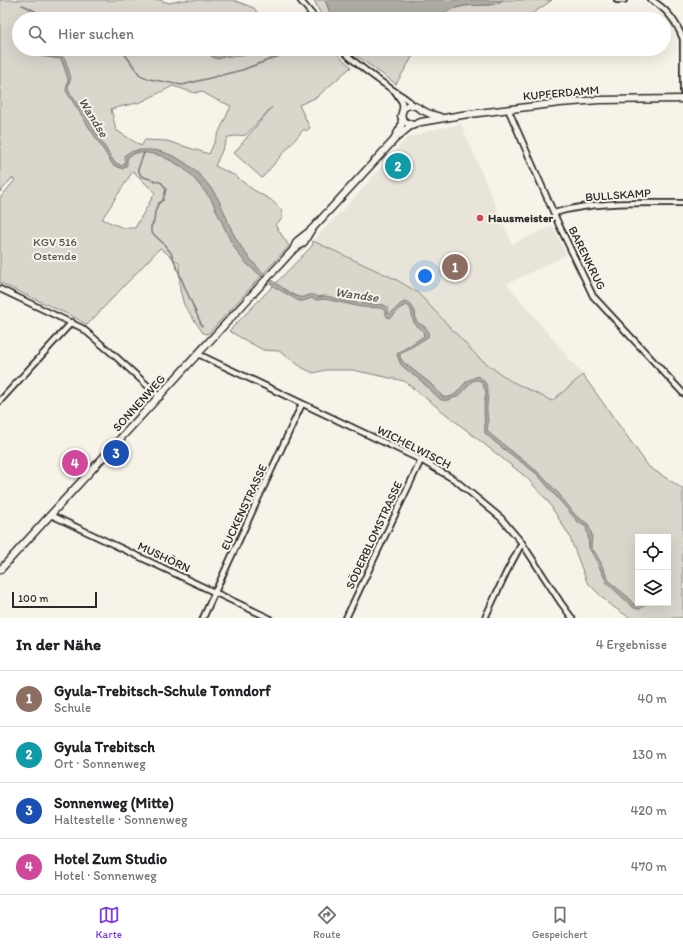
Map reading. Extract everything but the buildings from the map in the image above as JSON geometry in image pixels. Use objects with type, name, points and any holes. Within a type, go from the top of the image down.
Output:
[{"type":"street","points":[[300,0],[310,12]]},
{"type":"street","points":[[617,0],[624,0]]},
{"type":"street","points":[[651,0],[658,4],[666,12]]},
{"type":"street","points":[[671,18],[676,24],[683,39],[683,98]]},
{"type":"street","points":[[347,56],[394,91],[404,96],[413,105],[430,114],[442,118]]},
{"type":"street","points":[[394,91],[401,100],[403,109],[402,119],[407,124],[413,125],[419,122],[422,116],[420,108]]},
{"type":"street","name":"KUPFERDAMM","points":[[419,122],[508,109],[599,100],[683,98]]},
{"type":"street","points":[[403,109],[407,106],[413,105]]},
{"type":"street","name":"BARENKRUG","points":[[508,109],[591,292],[596,300],[683,393]]},
{"type":"street","name":"SONNENWEG","points":[[395,139],[401,127],[402,119]]},
{"type":"street","name":"SONNENWEG","points":[[0,570],[3,563],[51,515],[293,250],[304,242],[311,230],[395,139],[413,125]]},
{"type":"street","name":"BULLSKAMP","points":[[554,213],[571,209],[605,205],[683,203]]},
{"type":"street","points":[[0,289],[82,328],[114,354],[160,397]]},
{"type":"street","points":[[0,401],[72,322]]},
{"type":"street","name":"WICHELWISCH","points":[[198,354],[421,460],[455,480],[501,518],[522,543],[572,618]]},
{"type":"street","name":"EUCKENSTRASSE","points":[[203,618],[302,404]]},
{"type":"street","name":"SÖDERBLOMSTRASSE","points":[[346,618],[421,460]]},
{"type":"street","name":"MUSHÖRN","points":[[51,515],[269,618]]},
{"type":"street","points":[[485,618],[522,543]]},
{"type":"shaded area","points":[[325,0],[503,0],[498,3],[487,5],[465,6],[446,12],[330,12]]},
{"type":"shaded area","points":[[39,56],[63,57],[65,59],[71,78],[68,86],[69,91],[85,114],[114,162],[122,166],[125,163],[125,155],[138,150],[153,150],[164,152],[173,156],[191,167],[207,183],[217,197],[232,232],[248,256],[263,273],[285,290],[301,297],[310,295],[315,295],[318,297],[328,296],[358,303],[384,305],[387,307],[389,314],[400,304],[409,302],[415,311],[416,321],[427,329],[428,337],[400,354],[403,362],[430,383],[443,397],[454,395],[466,382],[478,376],[486,383],[488,392],[487,430],[538,472],[559,494],[576,516],[588,524],[592,535],[591,546],[608,579],[628,597],[635,606],[644,606],[640,609],[634,608],[607,583],[589,548],[586,527],[578,522],[537,474],[485,433],[484,405],[486,392],[481,381],[473,381],[456,397],[441,400],[420,380],[401,365],[397,355],[398,353],[424,336],[424,333],[415,324],[411,310],[407,305],[400,308],[390,318],[387,317],[385,311],[381,308],[361,307],[325,299],[316,300],[312,298],[299,301],[276,288],[248,265],[239,255],[230,240],[211,199],[191,175],[182,167],[162,156],[148,153],[136,153],[129,156],[127,165],[123,169],[113,165],[66,91],[68,79],[60,59]]},
{"type":"shaded area","points":[[212,56],[226,56],[218,59]]},
{"type":"shaded area","points":[[461,124],[512,244],[553,226],[566,255],[507,284],[583,375],[552,401],[509,380],[479,358],[417,292],[395,279],[313,241],[357,195],[406,139],[431,130]]},
{"type":"green space","name":"KGV 516 Ostende","points":[[0,0],[160,0],[169,3],[183,0],[233,0],[254,8],[257,12],[12,12],[12,56],[216,56],[221,58],[226,56],[339,56],[351,67],[317,97],[299,105],[310,128],[306,131],[304,129],[262,178],[234,153],[272,107],[246,135],[228,137],[215,166],[234,175],[252,189],[271,200],[281,209],[283,218],[275,225],[289,246],[208,334],[203,333],[184,305],[180,290],[179,263],[160,248],[87,325],[76,318],[0,283],[0,198],[15,180],[12,178],[0,192]],"holes":[[[173,86],[195,93],[201,91],[231,106],[209,154],[167,141],[145,140],[141,146],[116,130],[111,109],[141,102]],[[133,171],[155,193],[135,228],[123,228],[102,219]]]},
{"type":"green space","points":[[314,0],[325,0],[330,12],[320,12]]},
{"type":"green space","points":[[503,0],[552,0],[535,12],[446,12],[465,6],[498,3]]},
{"type":"green space","points":[[357,56],[413,56],[396,84]]},
{"type":"green space","points":[[313,241],[395,279],[417,292],[479,358],[509,380],[552,401],[583,375],[649,467],[683,489],[683,618],[630,618],[609,604],[587,582],[569,535],[547,500],[526,477],[404,381],[353,370],[326,370],[313,373],[303,368],[279,351],[263,350],[229,331],[312,246]]},
{"type":"waterway","points":[[22,5],[37,12]]},
{"type":"waterway","points":[[126,56],[140,75],[149,79],[182,85],[242,70],[279,56]]},
{"type":"waterway","points":[[144,153],[138,169],[141,176],[162,183],[166,189],[163,200],[158,204],[155,212],[151,232],[171,253],[202,326]]},
{"type":"place","name":"Gyula Trebitsch","points":[[398,166]]},
{"type":"place","name":"Hausmeister","points":[[480,218]]},
{"type":"place","name":"Gyula-Trebitsch-Schule Tonndorf","points":[[455,267]]},
{"type":"place","name":"Sonnenweg (Mitte)","points":[[116,453]]},
{"type":"place","name":"Hotel Zum Studio","points":[[75,463]]},
{"type":"water label","name":"Wandse","points":[[94,117]]},
{"type":"water label","name":"Wandse","points":[[357,294]]}]
